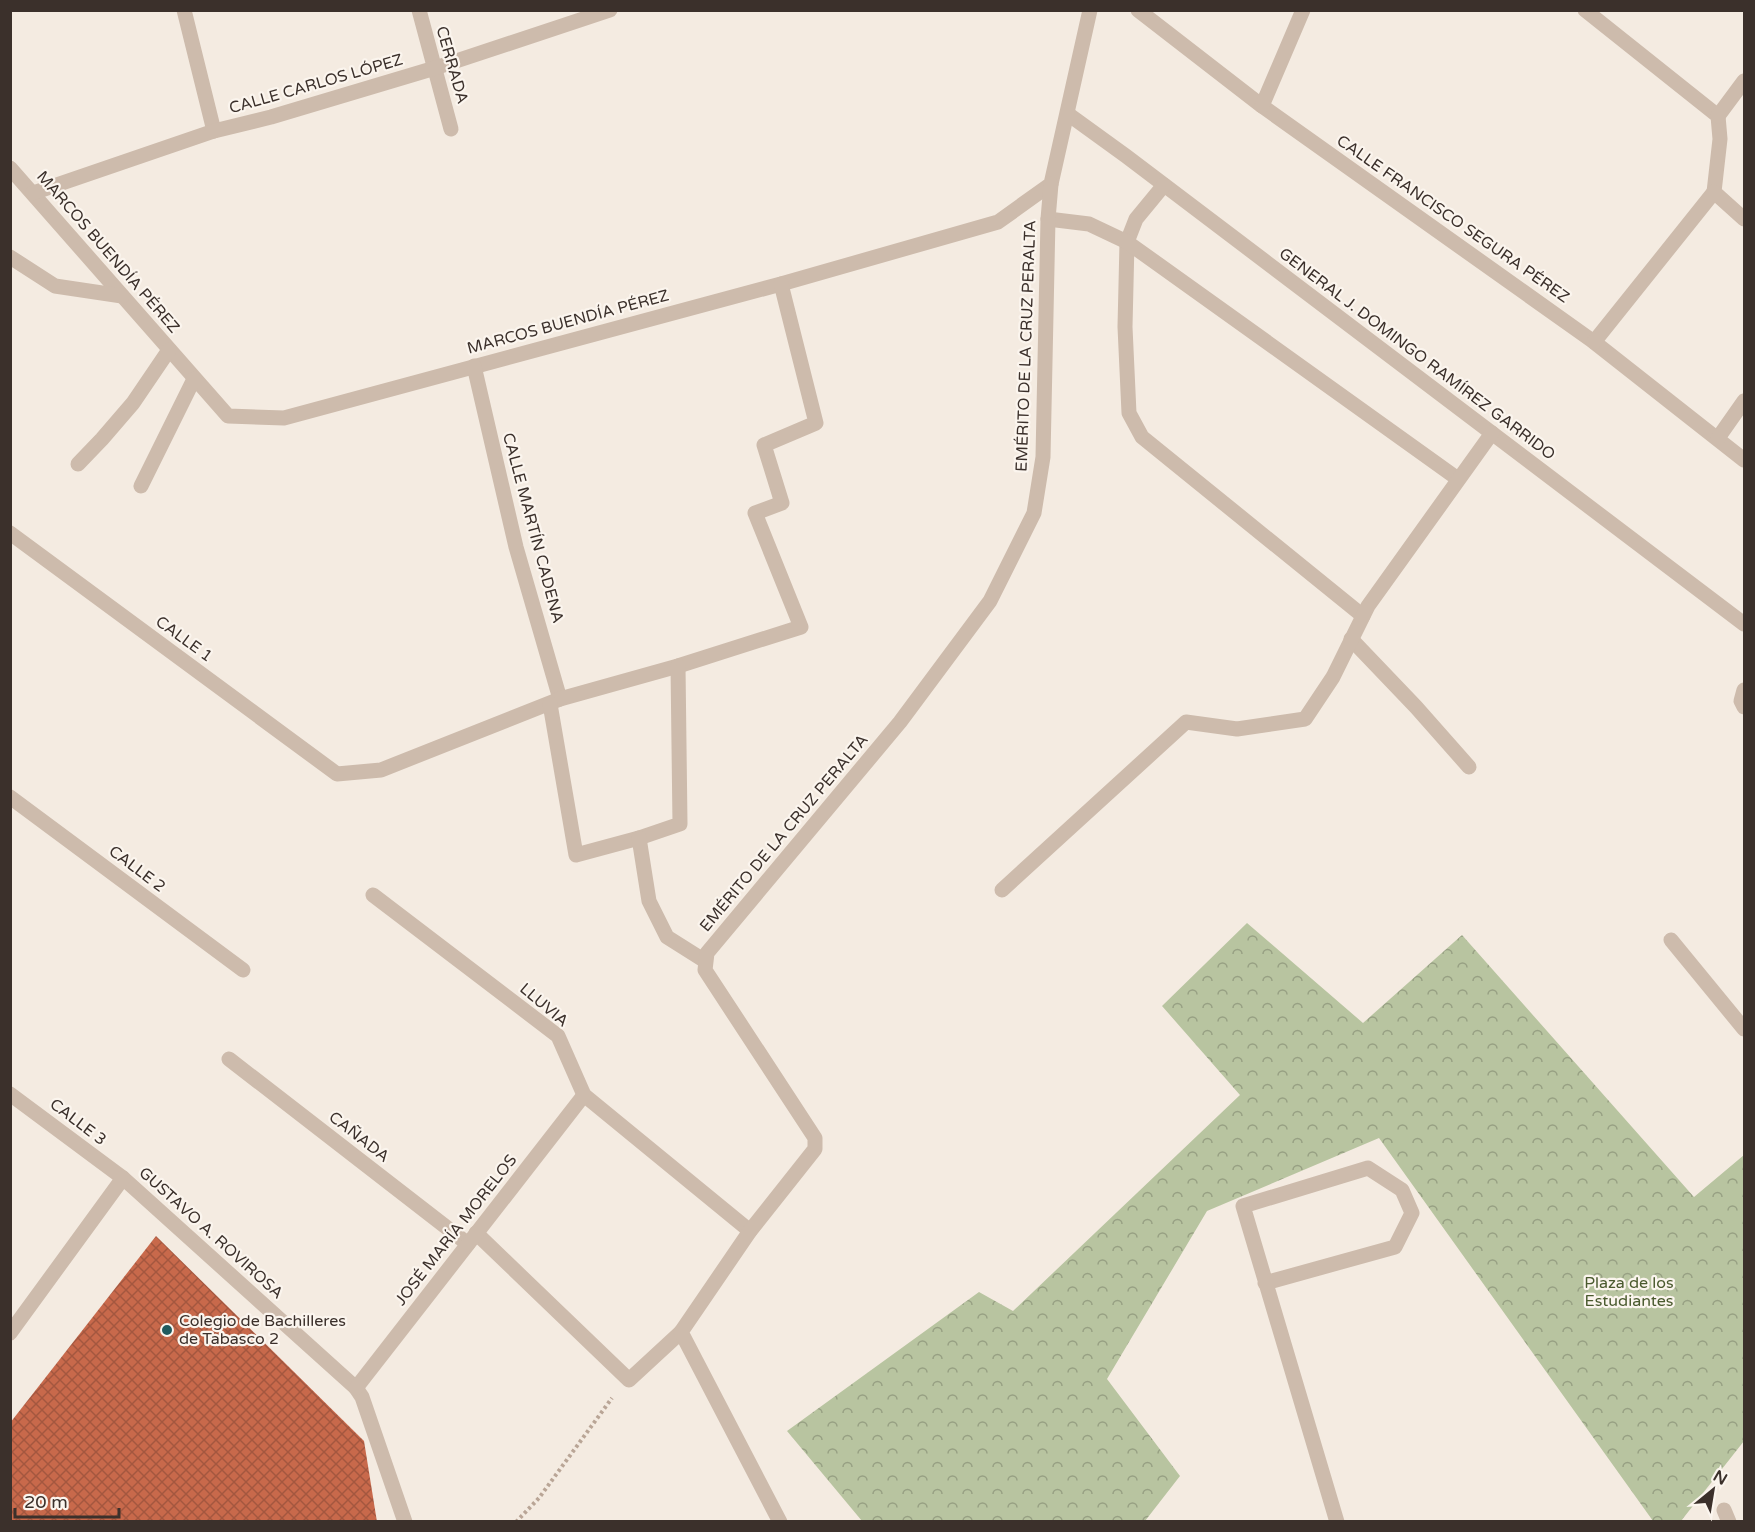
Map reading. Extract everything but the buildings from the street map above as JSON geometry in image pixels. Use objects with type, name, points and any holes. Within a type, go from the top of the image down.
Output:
[{"type":"street","points":[[184,10],[214,131]]},
{"type":"street","name":"CERRADA","points":[[418,10],[452,129]]},
{"type":"street","name":"CALLE CARLOS LÓPEZ","points":[[33,193],[214,131],[271,117],[435,68],[610,10]]},
{"type":"street","points":[[1052,184],[1090,10]]},
{"type":"street","name":"CALLE FRANCISCO SEGURA PÉREZ","points":[[1138,10],[1262,106],[1594,342],[1744,460]]},
{"type":"street","points":[[1262,106],[1303,10]]},
{"type":"street","points":[[1585,10],[1718,116]]},
{"type":"street","points":[[1594,342],[1714,192],[1720,140],[1718,116],[1744,81]]},
{"type":"street","name":"GENERAL J. DOMINGO RAMÍREZ GARRIDO","points":[[1068,114],[1744,624]]},
{"type":"street","name":"MARCOS BUENDÍA PÉREZ","points":[[10,168],[228,416],[284,418],[781,284],[998,222],[1052,184]]},
{"type":"street","name":"EMÉRITO DE LA CRUZ PERALTA","points":[[705,961],[707,953],[900,722],[990,601],[1034,513],[1043,457],[1048,219],[1052,184]]},
{"type":"street","points":[[1164,185],[1136,219],[1127,242],[1125,327],[1129,413],[1142,437],[1363,616]]},
{"type":"street","points":[[1714,192],[1744,219]]},
{"type":"street","points":[[1048,219],[1089,224],[1127,242],[1458,480]]},
{"type":"street","points":[[10,257],[55,286],[122,296]]},
{"type":"street","points":[[555,701],[678,666],[801,627],[755,513],[782,503],[764,445],[816,423],[781,284]]},
{"type":"street","points":[[78,464],[133,403],[169,350]]},
{"type":"street","name":"CALLE MARTÍN CADENA","points":[[474,366],[555,701],[576,855],[639,838]]},
{"type":"street","points":[[141,486],[194,379]]},
{"type":"street","points":[[1718,438],[1744,401]]},
{"type":"street","points":[[1002,890],[1186,722],[1237,729],[1305,719],[1333,677],[1368,606],[1492,433]]},
{"type":"street","name":"CALLE 1","points":[[10,534],[337,774],[381,770],[555,701]]},
{"type":"street","points":[[1351,639],[1469,766]]},
{"type":"street","points":[[629,1380],[681,1332],[750,1231],[815,1149],[815,1138],[705,970],[705,961],[667,937],[649,901],[639,838],[680,824],[678,666]]},
{"type":"street","points":[[1744,690],[1741,701],[1744,707]]},
{"type":"street","name":"CALLE 2","points":[[10,797],[243,970]]},
{"type":"street","name":"LLUVIA","points":[[373,895],[558,1036],[584,1095],[750,1231]]},
{"type":"street","points":[[1671,939],[1744,1029]]},
{"type":"street","name":"CAÑADA","points":[[229,1059],[472,1239],[629,1380]]},
{"type":"street","name":"CALLE 3","points":[[10,1094],[123,1178]]},
{"type":"street","name":"JOSÉ MARÍA MORELOS","points":[[356,1388],[584,1095]]},
{"type":"street","points":[[1265,1283],[1395,1247],[1412,1213],[1402,1190],[1368,1168],[1243,1206],[1265,1283],[1337,1521]]},
{"type":"street","points":[[10,1333],[123,1178]]},
{"type":"street","name":"GUSTAVO A. ROVIROSA","points":[[123,1178],[356,1388],[362,1397],[405,1521]]},
{"type":"street","points":[[681,1332],[780,1521]]},
{"type":"path","points":[[516,1521],[539,1498],[619,1389],[629,1380]]},
{"type":"green space","name":"Plaza de los Estudiantes","points":[[1247,923],[1363,1023],[1462,935],[1694,1197],[1744,1155],[1744,1441],[1681,1521],[1653,1521],[1379,1138],[1207,1211],[1107,1379],[1180,1476],[1145,1521],[862,1521],[787,1431],[979,1292],[1013,1311],[1240,1095],[1162,1006]]},
{"type":"place","name":"Colegio de Bachilleres de Tabasco 2","points":[[167,1330]]}]
